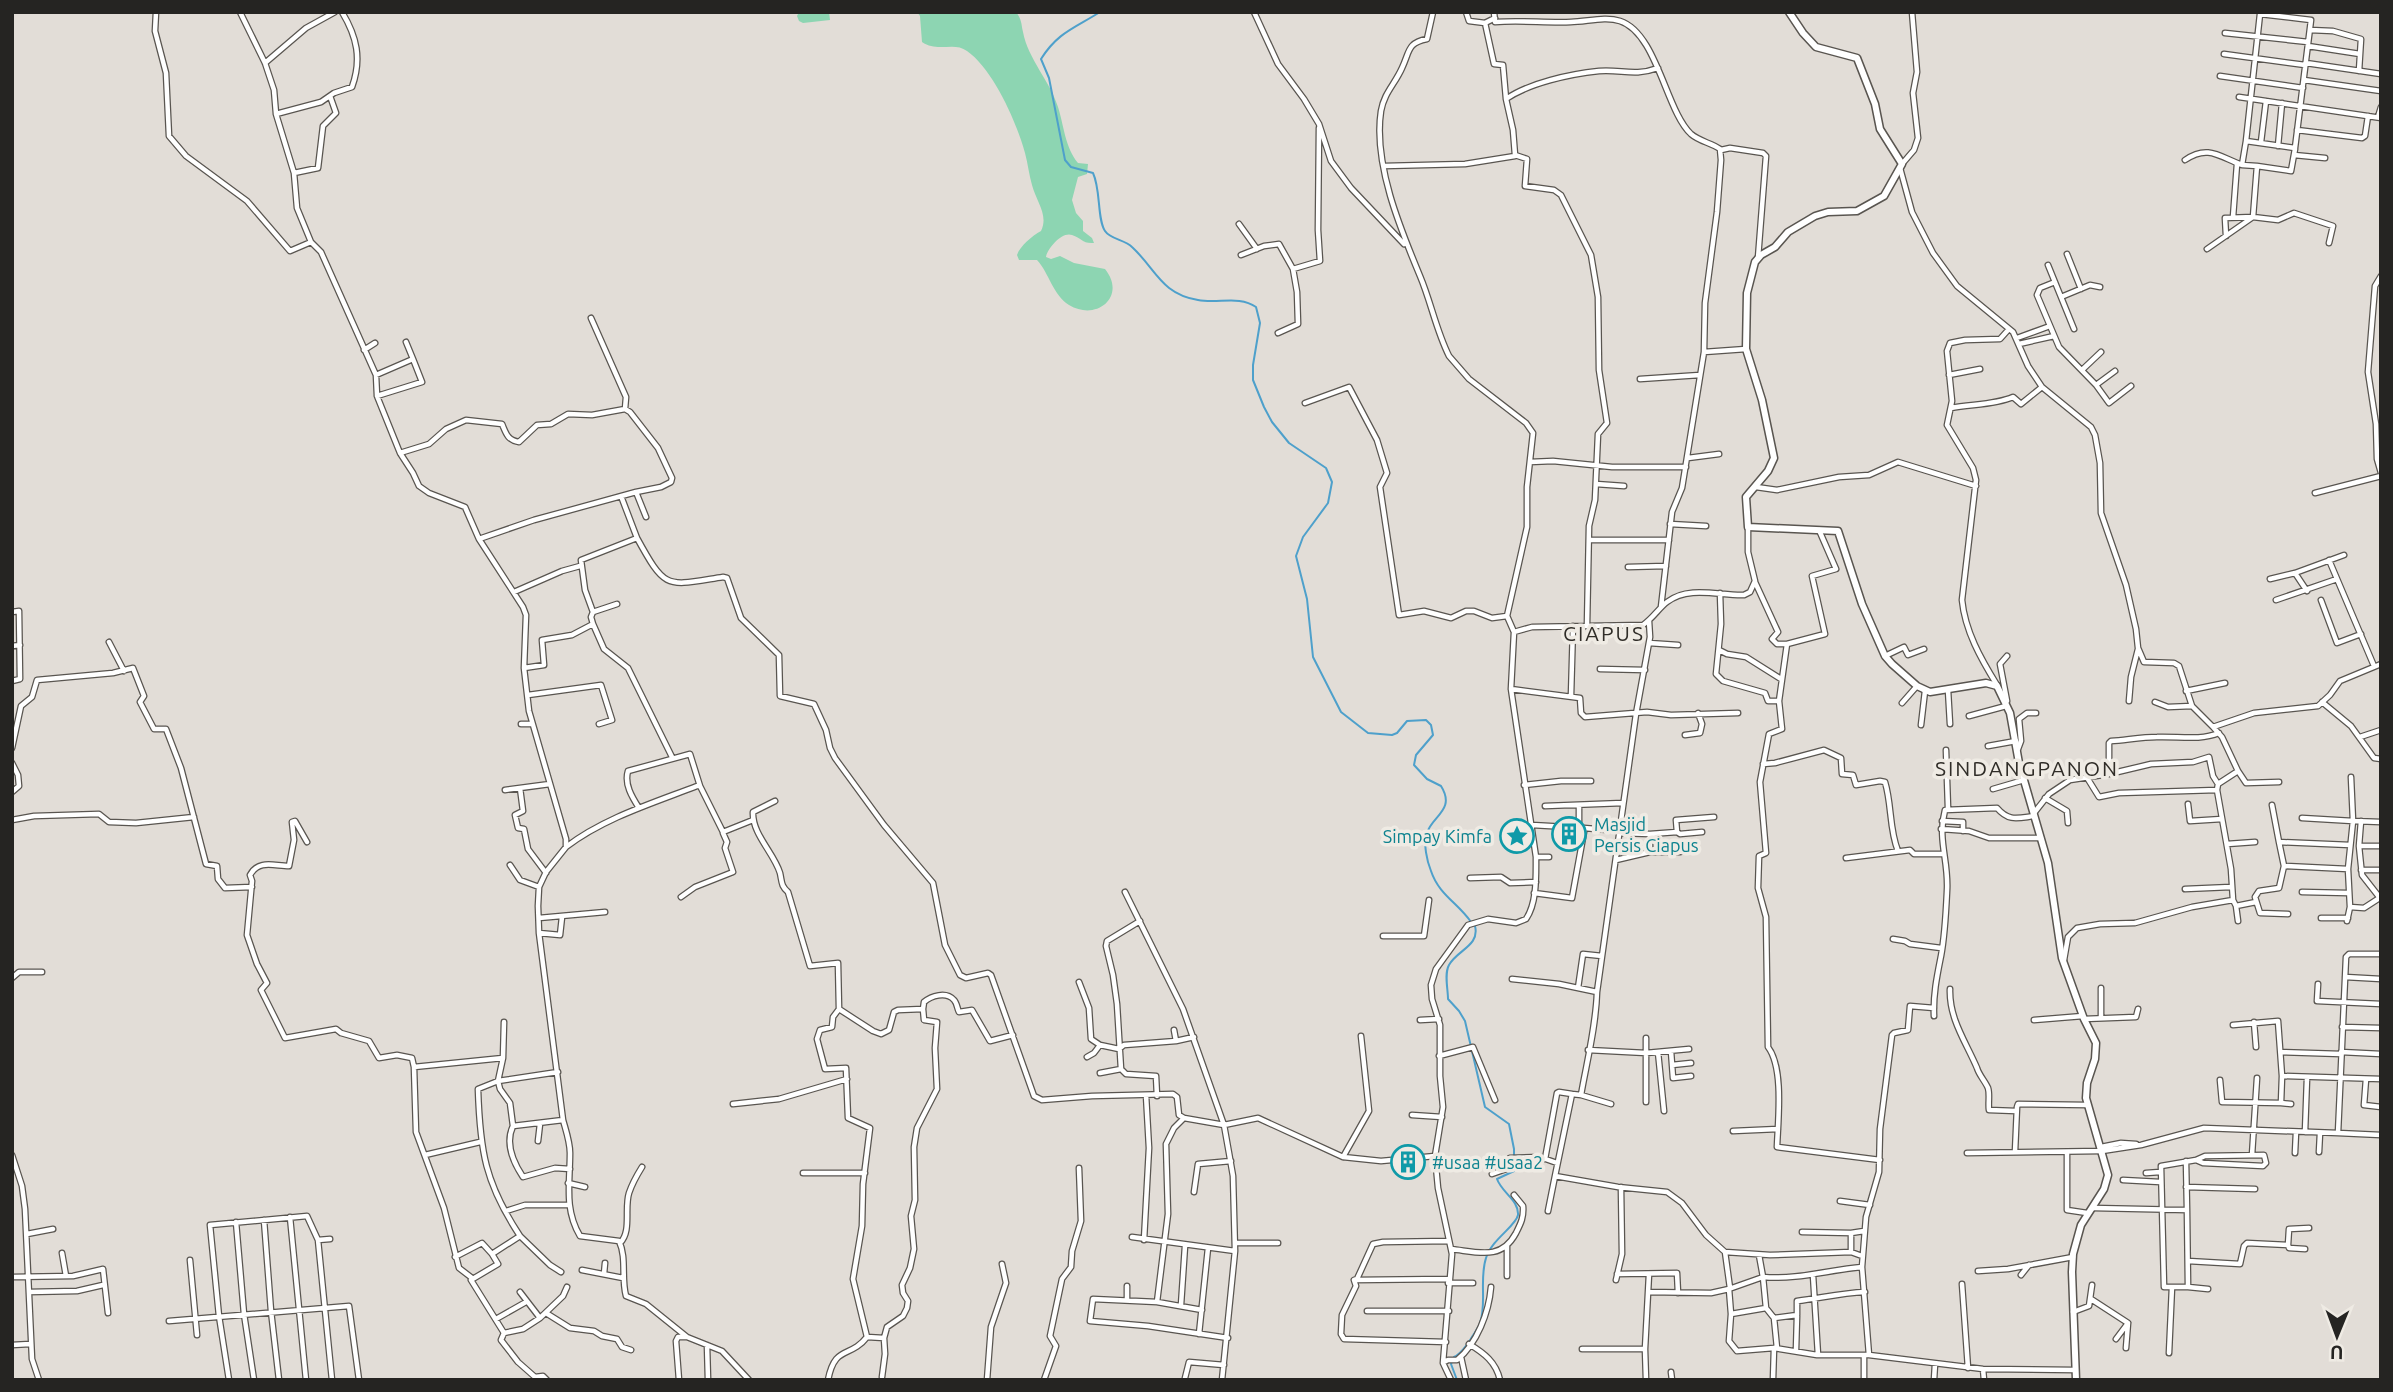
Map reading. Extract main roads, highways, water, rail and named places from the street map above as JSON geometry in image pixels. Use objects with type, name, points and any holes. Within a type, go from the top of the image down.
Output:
[{"type":"waterway","points":[[1100,12],[1061,36],[1041,59],[1049,78],[1065,160],[1071,167],[1093,173],[1105,231],[1132,247],[1167,286],[1186,297],[1198,300],[1243,301],[1256,307],[1260,323],[1253,380],[1264,407],[1289,443],[1326,468],[1332,482],[1328,503],[1303,537],[1296,556],[1307,599],[1313,657],[1341,712],[1368,733],[1392,735],[1407,721],[1426,720],[1431,725],[1433,735],[1416,755],[1414,765],[1427,779],[1441,786],[1446,801],[1442,812],[1427,833],[1427,857],[1434,879],[1471,922]]},
{"type":"waterway","points":[[1457,1380],[1451,1364],[1480,1323],[1486,1258],[1493,1245],[1518,1215],[1516,1205],[1497,1179],[1514,1171],[1514,1149],[1509,1124],[1485,1107],[1465,1021],[1448,999],[1446,977],[1449,965],[1471,943],[1476,933],[1475,926]]},
{"type":"place","name":"Masjid Persis Ciapus","points":[[1569,834]]},
{"type":"place","name":"Simpay Kimfa","points":[[1517,836]]},
{"type":"place","name":"#usaa #usaa2","points":[[1408,1162]]},
{"type":"district","name":"CIAPUS","points":[[1604,633]]},
{"type":"district","name":"SINDANGPANON","points":[[2027,768]]}]
